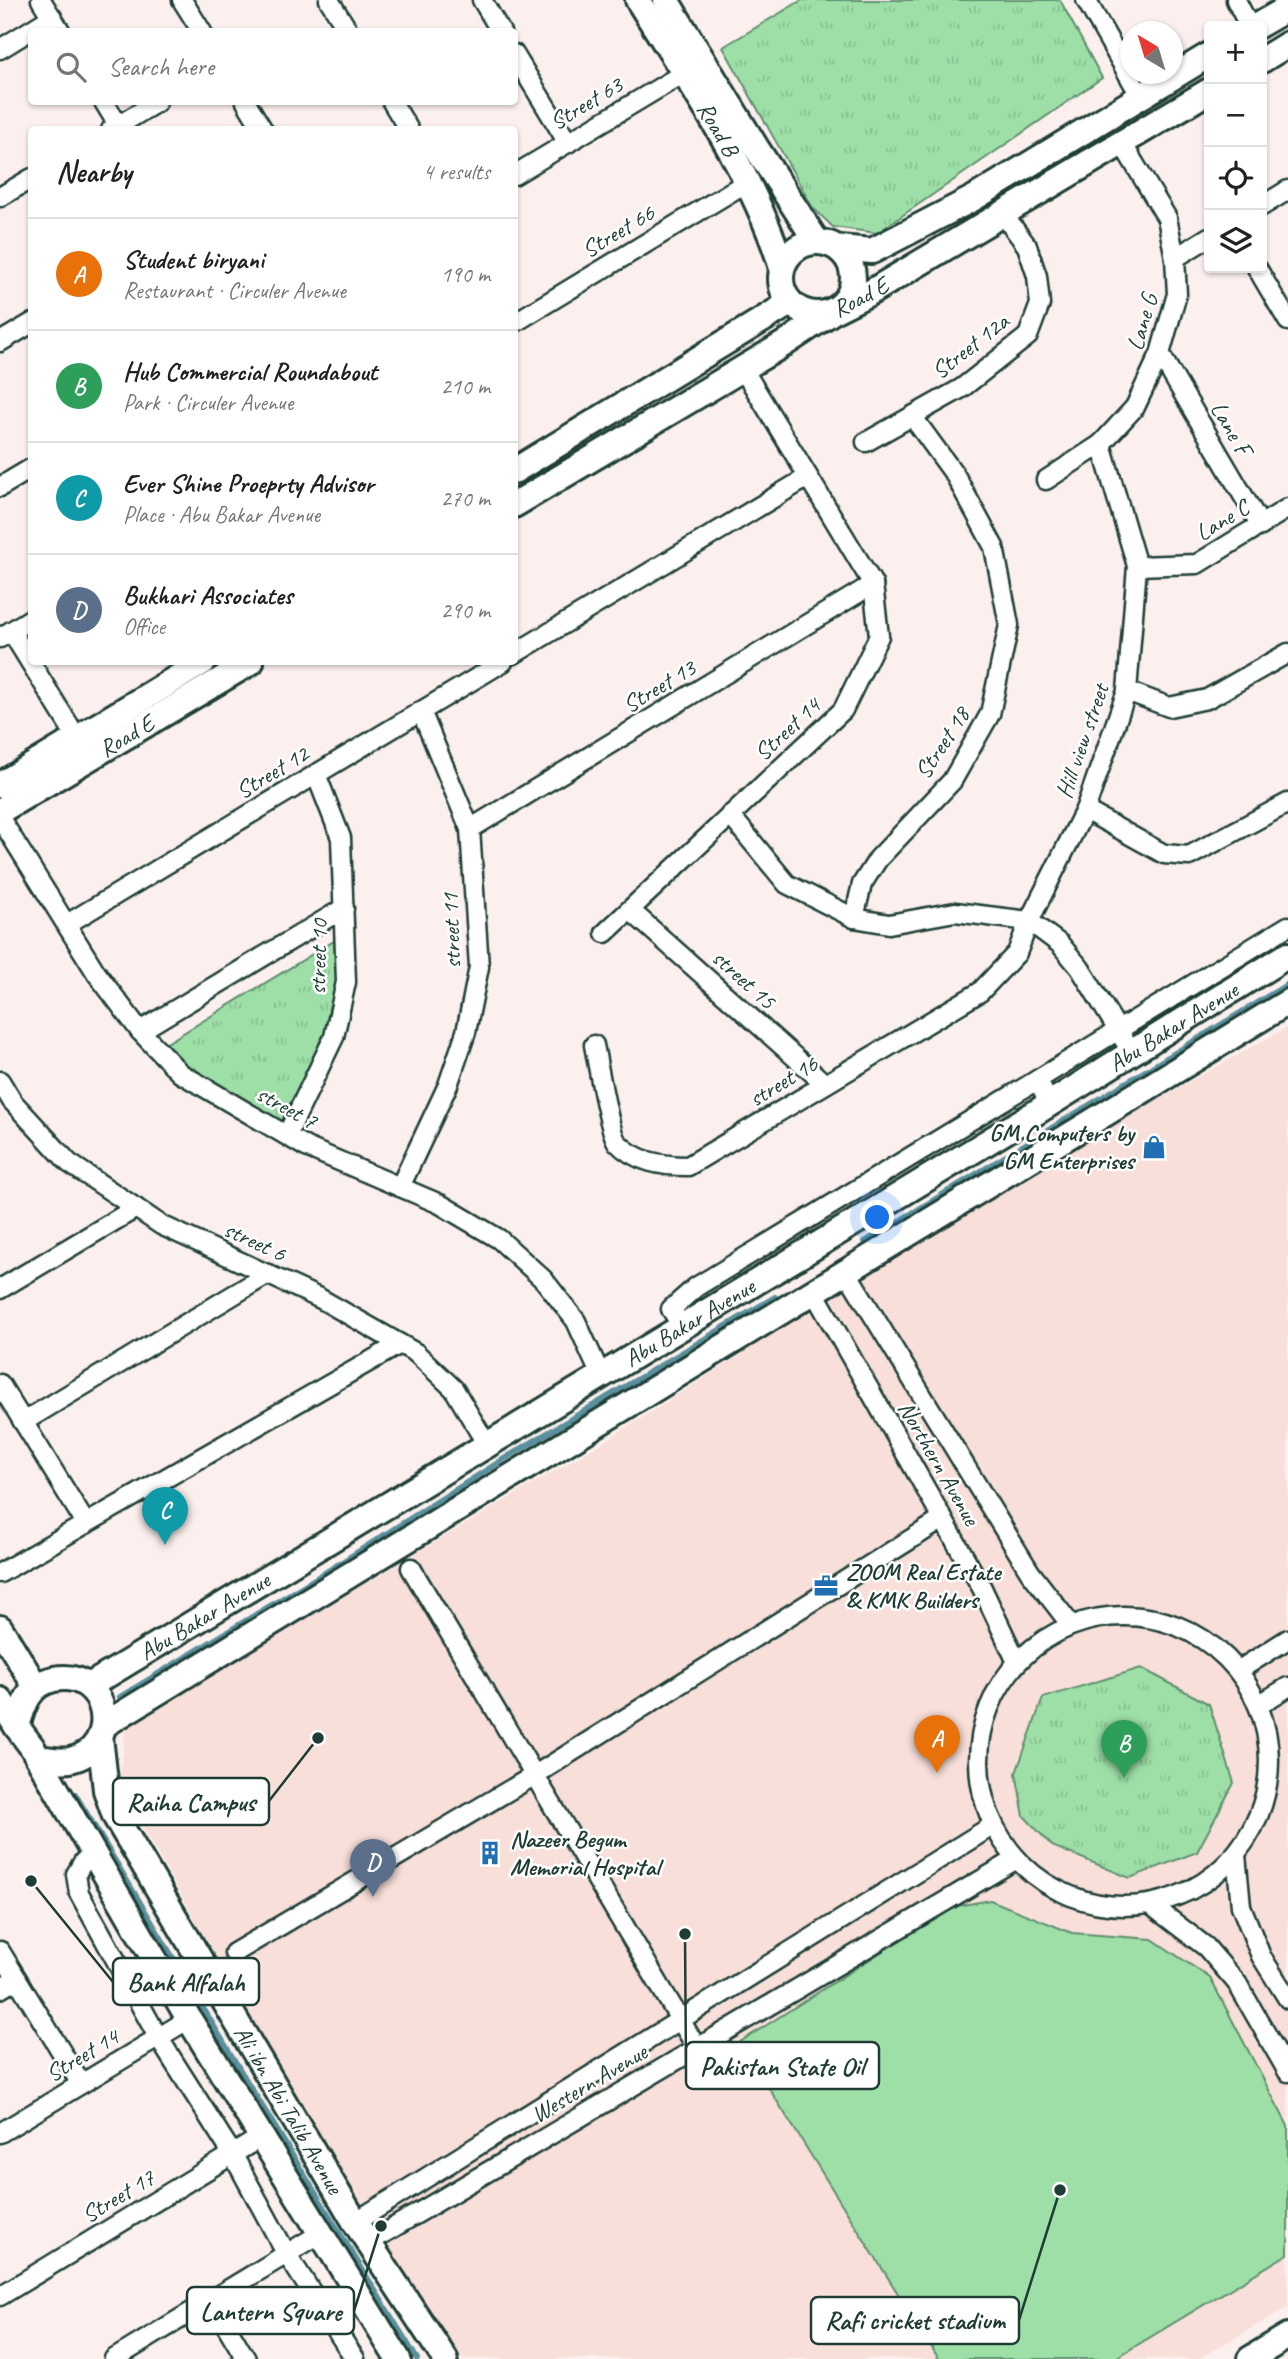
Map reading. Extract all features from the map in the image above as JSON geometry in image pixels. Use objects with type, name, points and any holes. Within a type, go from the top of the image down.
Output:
[{"type":"main road","name":"Road B","points":[[638,0],[747,182],[772,234],[782,268]]},
{"type":"main road","name":"Road B","points":[[666,0],[757,149],[828,245]]},
{"type":"main road","points":[[1266,21],[1288,8]]},
{"type":"main road","points":[[1267,57],[1288,44]]},
{"type":"main road","name":"Road E","points":[[828,245],[872,251],[974,198],[1204,58]]},
{"type":"main road","name":"Road E","points":[[518,503],[743,369],[835,310],[871,292],[1204,94]]},
{"type":"main road","points":[[805,244],[828,245],[847,257],[853,268],[851,292],[845,303],[835,310],[811,314],[790,303],[783,292],[782,268],[795,249],[805,244]]},
{"type":"main road","points":[[518,469],[790,303]]},
{"type":"main road","name":"Road E","points":[[0,785],[198,665]]},
{"type":"main road","name":"Road E","points":[[0,811],[246,665]]},
{"type":"main road","name":"Abu Bakar Avenue","points":[[89,1686],[1050,1104],[1288,956]]},
{"type":"main road","name":"Abu Bakar Avenue","points":[[102,1731],[846,1271],[1288,1002]]},
{"type":"main road","points":[[0,1628],[36,1687]]},
{"type":"main road","points":[[0,1700],[17,1727],[38,1758],[68,1760],[81,1756],[92,1748],[102,1731],[101,1703],[89,1686],[76,1679],[62,1677],[47,1680],[27,1697],[17,1727]]},
{"type":"main road","name":"Ali ibn Abi Talib Avenue","points":[[102,1731],[106,1790],[115,1815],[355,2222],[445,2359]]},
{"type":"main road","name":"Ali ibn Abi Talib Avenue","points":[[38,1758],[189,2019],[398,2359]]},
{"type":"main road","points":[[1250,2359],[1288,2336]]},
{"type":"street","points":[[41,0],[56,24]]},
{"type":"street","points":[[182,0],[200,28]]},
{"type":"street","points":[[329,0],[346,28]]},
{"type":"street","points":[[482,0],[499,28]]},
{"type":"street","points":[[1086,0],[1141,97]]},
{"type":"street","points":[[1236,0],[1246,21]]},
{"type":"street","points":[[0,49],[28,36]]},
{"type":"street","points":[[518,61],[568,143]]},
{"type":"street","name":"Street 63","points":[[518,173],[684,74]]},
{"type":"street","points":[[105,105],[115,126]]},
{"type":"street","points":[[117,126],[152,105]]},
{"type":"street","points":[[248,105],[261,126]]},
{"type":"street","points":[[393,105],[406,126]]},
{"type":"street","name":"Lane G","points":[[1046,480],[1101,444],[1135,407],[1160,354],[1177,294],[1175,258],[1167,218],[1122,143]]},
{"type":"street","points":[[0,197],[28,180]]},
{"type":"street","name":"Street 66","points":[[518,321],[747,182]]},
{"type":"street","points":[[1267,203],[1288,190]]},
{"type":"street","name":"Street 12a","points":[[866,442],[962,388],[1028,336],[1040,304],[1037,276],[1027,246],[1003,214]]},
{"type":"street","points":[[1175,258],[1204,240]]},
{"type":"street","points":[[1260,273],[1288,321]]},
{"type":"street","points":[[0,342],[28,325]]},
{"type":"street","name":"Lane F","points":[[1160,354],[1261,526]]},
{"type":"street","name":"Street 14","points":[[605,933],[843,710],[879,636],[873,584],[743,369]]},
{"type":"street","name":"Street 18","points":[[854,918],[862,884],[878,859],[952,781],[990,713],[1009,625],[994,547],[956,475],[912,416]]},
{"type":"street","name":"Hill view street","points":[[1029,922],[1085,810],[1127,691],[1137,566],[1101,444]]},
{"type":"street","points":[[2,481],[28,470]]},
{"type":"street","points":[[518,652],[808,477]]},
{"type":"street","name":"Lane C","points":[[1137,566],[1197,564],[1288,508]]},
{"type":"street","name":"Street 13","points":[[470,829],[873,584]]},
{"type":"street","points":[[28,620],[6,634],[77,738]]},
{"type":"street","points":[[1127,691],[1169,707],[1207,699],[1288,653]]},
{"type":"street","name":"Street 12","points":[[67,924],[498,665]]},
{"type":"street","name":"street 11","points":[[400,1187],[448,1085],[466,1032],[479,967],[470,829],[421,711]]},
{"type":"street","name":"street 10","points":[[287,1135],[334,1037],[346,982],[341,838],[316,774]]},
{"type":"street","points":[[1085,810],[1164,854],[1189,856],[1288,803]]},
{"type":"street","points":[[730,815],[787,884],[854,918],[889,924],[956,912],[1029,922],[1060,944],[1080,968],[1132,1053]]},
{"type":"street","name":"street 7","points":[[0,818],[97,974],[140,1031],[180,1073],[306,1147],[440,1204],[499,1239],[544,1280],[576,1321],[601,1376]]},
{"type":"street","points":[[140,1031],[344,908]]},
{"type":"street","name":"street 15","points":[[630,910],[825,1084]]},
{"type":"street","name":"street 16","points":[[594,1045],[615,1140],[633,1155],[664,1166],[688,1166],[980,992],[1017,953],[1029,922]]},
{"type":"street","points":[[682,1326],[671,1309],[696,1287],[1288,926]]},
{"type":"street","points":[[1037,1080],[1050,1104]]},
{"type":"street","name":"street 6","points":[[0,1081],[6,1104],[69,1163],[161,1225],[321,1299],[416,1353],[454,1389],[486,1445]]},
{"type":"street","points":[[0,1289],[136,1208]]},
{"type":"street","name":"Northern Avenue","points":[[846,1271],[1030,1573],[1071,1625]]},
{"type":"street","points":[[23,1422],[268,1274]]},
{"type":"street","name":"Northern Avenue","points":[[814,1292],[982,1588],[1017,1662]]},
{"type":"street","points":[[0,1573],[400,1344]]},
{"type":"street","points":[[0,1384],[86,1524]]},
{"type":"street","points":[[234,1954],[535,1775],[943,1519]]},
{"type":"street","points":[[411,1568],[697,2048]]},
{"type":"street","points":[[1116,1615],[1162,1620],[1205,1639],[1239,1670],[1260,1704],[1270,1743],[1269,1783],[1258,1821],[1236,1855],[1198,1888],[1151,1905],[1101,1906],[1054,1891],[1015,1860],[992,1826],[979,1785],[979,1741],[992,1698],[1017,1662],[1042,1641],[1071,1625],[1116,1615]]},
{"type":"street","points":[[1239,1670],[1288,1639]]},
{"type":"street","points":[[1260,1704],[1288,1687]]},
{"type":"street","name":"Western Avenue","points":[[355,2222],[992,1826]]},
{"type":"street","points":[[1236,1855],[1241,1906],[1261,1956],[1288,1999]]},
{"type":"street","points":[[93,1856],[83,1862],[76,1874],[79,1893],[159,2037],[233,2154],[286,2253],[355,2359]]},
{"type":"street","name":"Western Avenue","points":[[369,2242],[1015,1860]]},
{"type":"street","points":[[1151,1905],[1206,1947],[1237,1983],[1288,2073]]},
{"type":"street","points":[[0,1951],[81,2084]]},
{"type":"street","points":[[0,1989],[17,1979]]},
{"type":"street","name":"Street 14","points":[[0,2133],[189,2019]]},
{"type":"street","name":"Street 17","points":[[0,2296],[261,2137]]},
{"type":"street","points":[[114,2359],[321,2232]]},
{"type":"street","points":[[211,2300],[246,2359]]},
{"type":"shaded area","points":[[1288,1027],[1288,2307],[1198,2359],[462,2359],[335,2164],[141,1825],[120,1777],[126,1726],[607,1440],[1029,1171]]},
{"type":"green space","points":[[802,0],[1060,0],[1102,78],[877,233],[833,227],[813,208],[723,47]]},
{"type":"green space","points":[[334,941],[338,989],[330,1023],[284,1125],[198,1077],[162,1046]]},
{"type":"green space","points":[[1141,1668],[1209,1704],[1234,1783],[1197,1852],[1130,1878],[1052,1846],[1024,1816],[1016,1773],[1043,1698]]},
{"type":"green space","points":[[990,1900],[1072,1933],[1152,1939],[1210,1978],[1288,2126],[1288,2254],[1114,2359],[939,2359],[740,2042],[952,1907]]},
{"type":"waterway","points":[[865,1242],[1288,984]]},
{"type":"waterway","points":[[120,1697],[331,1569],[504,1459],[775,1297]]},
{"type":"waterway","points":[[75,1794],[417,2359]]},
{"type":"place","name":"GM Computers by GM Enterprises","points":[[1154,1147]]},
{"type":"place","name":"Ever Shine Proeprty Advisor","points":[[165,1545]]},
{"type":"place","name":"ZOOM Real Estate & KMK Builders","points":[[826,1586]]},
{"type":"place","name":"Raiha Campus","points":[[318,1738]]},
{"type":"place","name":"Student biryani","points":[[937,1773]]},
{"type":"place","name":"Hub Commercial Roundabout","points":[[1124,1778]]},
{"type":"place","name":"Nazeer Begum Memorial Hospital","points":[[490,1853]]},
{"type":"place","name":"Bank Alfalah","points":[[31,1881]]},
{"type":"place","name":"Bukhari Associates","points":[[373,1897]]},
{"type":"place","name":"Pakistan State Oil","points":[[685,1934]]},
{"type":"place","name":"Rafi cricket stadium","points":[[1060,2190]]},
{"type":"place","name":"Lantern Square","points":[[381,2226]]}]
